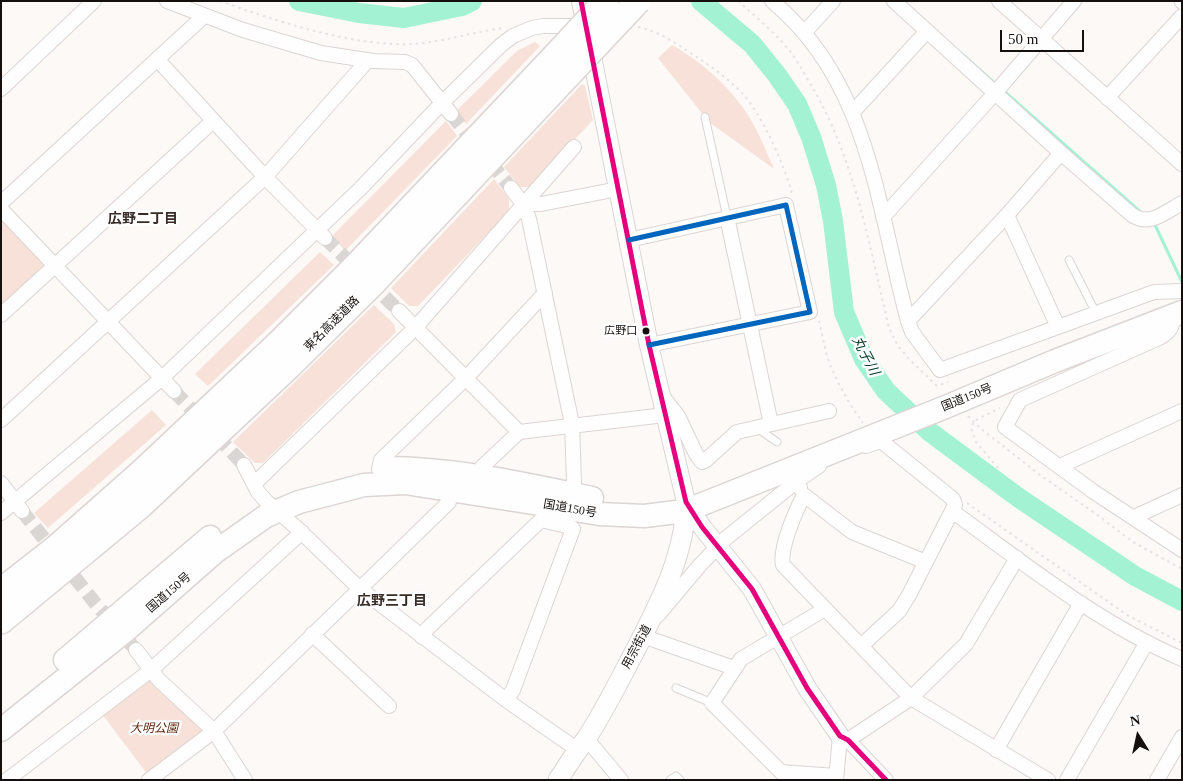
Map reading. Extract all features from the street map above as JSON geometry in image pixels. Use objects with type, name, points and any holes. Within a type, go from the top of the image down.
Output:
[{"type":"highway","name":"東名高速道路","points":[[1,591],[56,548],[142,472],[279,343],[565,62],[638,1]]},
{"type":"highway","name":"東名高速道路","points":[[1,621],[141,505],[288,367],[382,274],[565,62],[589,9]]},
{"type":"highway","name":"国道150号","points":[[266,498],[299,502],[340,490],[373,484],[405,483],[599,514],[644,516],[686,504],[875,431],[948,400],[1055,361],[1179,309]]},
{"type":"highway","name":"国道150号","points":[[1,712],[208,538],[266,498],[314,481],[379,468],[429,470],[527,484],[601,500],[686,504]]},
{"type":"highway","name":"国道150号","points":[[1,730],[124,632],[214,552],[249,527],[266,498]]},
{"type":"main road","name":"用宗街道","points":[[558,780],[582,744],[645,630],[672,573],[681,545],[686,504]]},
{"type":"street","points":[[1,89],[94,1]]},
{"type":"street","points":[[167,1],[243,30],[321,53],[368,60],[405,62],[412,65],[451,114]]},
{"type":"street","points":[[772,1],[805,32],[832,71],[852,113],[870,165],[908,321],[912,332],[940,370],[1154,292],[1182,291]]},
{"type":"street","points":[[805,32],[833,1]]},
{"type":"street","points":[[894,1],[1061,153],[1140,220],[1153,219],[1182,203]]},
{"type":"street","points":[[999,1],[1182,164]]},
{"type":"street","points":[[883,217],[995,93],[1074,1]]},
{"type":"street","points":[[1,513],[19,507],[321,234],[360,189],[442,103],[501,45],[523,31],[543,26],[572,26],[589,9]]},
{"type":"street","name":"用宗街道","points":[[589,9],[628,240],[649,345],[686,504]]},
{"type":"street","points":[[1,203],[204,16]]},
{"type":"street","points":[[1108,98],[1182,16]]},
{"type":"street","points":[[852,113],[927,31]]},
{"type":"street","points":[[157,59],[264,177],[321,234]]},
{"type":"street","points":[[1,420],[264,177],[368,60]]},
{"type":"street","points":[[1,314],[213,121]]},
{"type":"street","points":[[266,498],[574,147]]},
{"type":"street","points":[[908,321],[1007,215],[1061,153]]},
{"type":"street","points":[[511,188],[524,204],[529,219],[545,293],[572,424],[574,482]]},
{"type":"street","points":[[524,204],[541,204],[618,188]]},
{"type":"street","points":[[628,240],[786,205],[810,312],[649,345]]},
{"type":"street","points":[[1,209],[174,391]]},
{"type":"street","points":[[1007,215],[1058,327]]},
{"type":"street","points":[[727,217],[771,424]]},
{"type":"street","points":[[379,468],[381,460],[466,378],[545,293]]},
{"type":"street","points":[[1179,309],[1170,331],[1161,337],[1020,400],[1005,427],[1094,492],[1182,550]]},
{"type":"street","points":[[399,311],[519,432]]},
{"type":"street","points":[[660,393],[678,416],[696,454],[702,462],[737,432],[829,411]]},
{"type":"street","points":[[1060,466],[1182,411]]},
{"type":"street","points":[[482,467],[519,432],[572,424],[665,415]]},
{"type":"street","points":[[734,668],[651,638],[645,630],[718,546],[743,523],[817,467],[834,459],[875,431],[953,499],[955,505],[909,596],[899,611],[860,646]]},
{"type":"street","points":[[244,466],[266,498],[359,588],[506,700],[582,744],[621,780]]},
{"type":"street","points":[[797,481],[804,495],[852,532],[926,562]]},
{"type":"street","points":[[1,483],[19,507]]},
{"type":"street","points":[[804,495],[798,506],[784,548],[783,565],[911,698],[1048,780]]},
{"type":"street","points":[[1134,517],[1182,495]]},
{"type":"street","points":[[150,780],[214,731],[449,502]]},
{"type":"street","points":[[686,504],[702,528],[752,589],[807,688],[844,738],[886,780]]},
{"type":"street","points":[[952,511],[1081,603],[1147,642],[1182,659]]},
{"type":"street","points":[[422,637],[427,629],[541,520],[571,526],[573,529],[560,565],[513,690],[506,700]]},
{"type":"street","points":[[7,780],[151,670],[302,532]]},
{"type":"street","points":[[825,609],[741,659],[712,703],[779,774],[836,778],[844,738],[911,698],[952,660],[966,644],[1017,558]]},
{"type":"street","points":[[996,750],[1081,603]]},
{"type":"street","points":[[312,634],[389,706]]},
{"type":"street","points":[[1067,780],[1147,642]]},
{"type":"street","points":[[136,650],[159,680],[214,731],[245,780]]},
{"type":"street","points":[[1157,780],[1182,738]]},
{"type":"lane","points":[[705,117],[727,217]]},
{"type":"lane","points":[[1069,260],[1096,313]]},
{"type":"lane","points":[[756,428],[777,442]]},
{"type":"lane","points":[[676,688],[712,703]]},
{"type":"lane","points":[[670,780],[676,776],[680,780]]},
{"type":"path","points":[[220,1],[257,15],[324,33],[389,43],[413,44],[436,41],[510,27]]},
{"type":"path","points":[[738,1],[769,27],[793,54],[823,104],[842,146],[889,328],[898,346],[948,400],[980,428],[1040,475],[1133,542],[1182,569]]},
{"type":"path","points":[[634,26],[667,38],[680,46],[710,65],[742,93],[770,139],[781,162],[793,198]]},
{"type":"path","points":[[818,314],[827,357],[833,371],[852,408],[875,431]]},
{"type":"path","points":[[998,468],[976,442],[971,428],[974,421],[1020,400]]},
{"type":"path","points":[[965,502],[1127,615],[1182,644]]},
{"type":"green space","points":[[535,42],[540,46],[466,124],[456,111],[517,51]]},
{"type":"green space","points":[[672,45],[709,71],[740,104],[756,129],[774,169],[709,122],[658,58]]},
{"type":"green space","points":[[582,84],[585,86],[593,120],[530,187],[520,187],[504,167]]},
{"type":"green space","points":[[446,121],[457,136],[345,251],[332,236]]},
{"type":"green space","points":[[494,179],[509,199],[509,211],[418,306],[409,306],[391,288]]},
{"type":"green space","points":[[1,218],[45,265],[44,271],[1,310]]},
{"type":"green space","points":[[320,252],[334,265],[208,386],[195,374]]},
{"type":"green space","points":[[374,305],[394,324],[396,332],[263,463],[255,463],[233,442]]},
{"type":"green space","points":[[152,410],[166,425],[48,528],[34,513]]},
{"type":"green space","name":"大明公園","points":[[149,679],[204,731],[148,775],[102,714]]},
{"type":"waterway","name":"丸子川","points":[[299,1],[359,13],[404,18],[462,6],[472,1]]},
{"type":"waterway","name":"丸子川","points":[[701,1],[752,44],[797,104],[811,137],[826,185],[833,221],[844,312],[864,359],[886,391],[930,432],[1019,498],[1135,576],[1182,601]]},
{"type":"waterway","points":[[960,52],[998,86]]},
{"type":"waterway","points":[[1003,90],[1142,213]]},
{"type":"waterway","points":[[1152,222],[1182,282]]},
{"type":"tunnel","points":[[451,114],[511,188]]},
{"type":"tunnel","points":[[325,238],[399,311]]},
{"type":"tunnel","points":[[174,391],[244,465]]},
{"type":"tunnel","points":[[22,511],[95,603],[136,650]]},
{"type":"transit line","points":[[581,1],[649,345],[686,502],[702,527],[752,589],[807,688],[840,736],[848,740],[886,780]]},
{"type":"transit line","points":[[629,240],[786,205],[810,312],[649,345]]},
{"type":"place","name":"広野口","points":[[646,331]]},
{"type":"district","name":"広野二丁目","points":[[143,219]]},
{"type":"district","name":"広野三丁目","points":[[392,601]]}]
